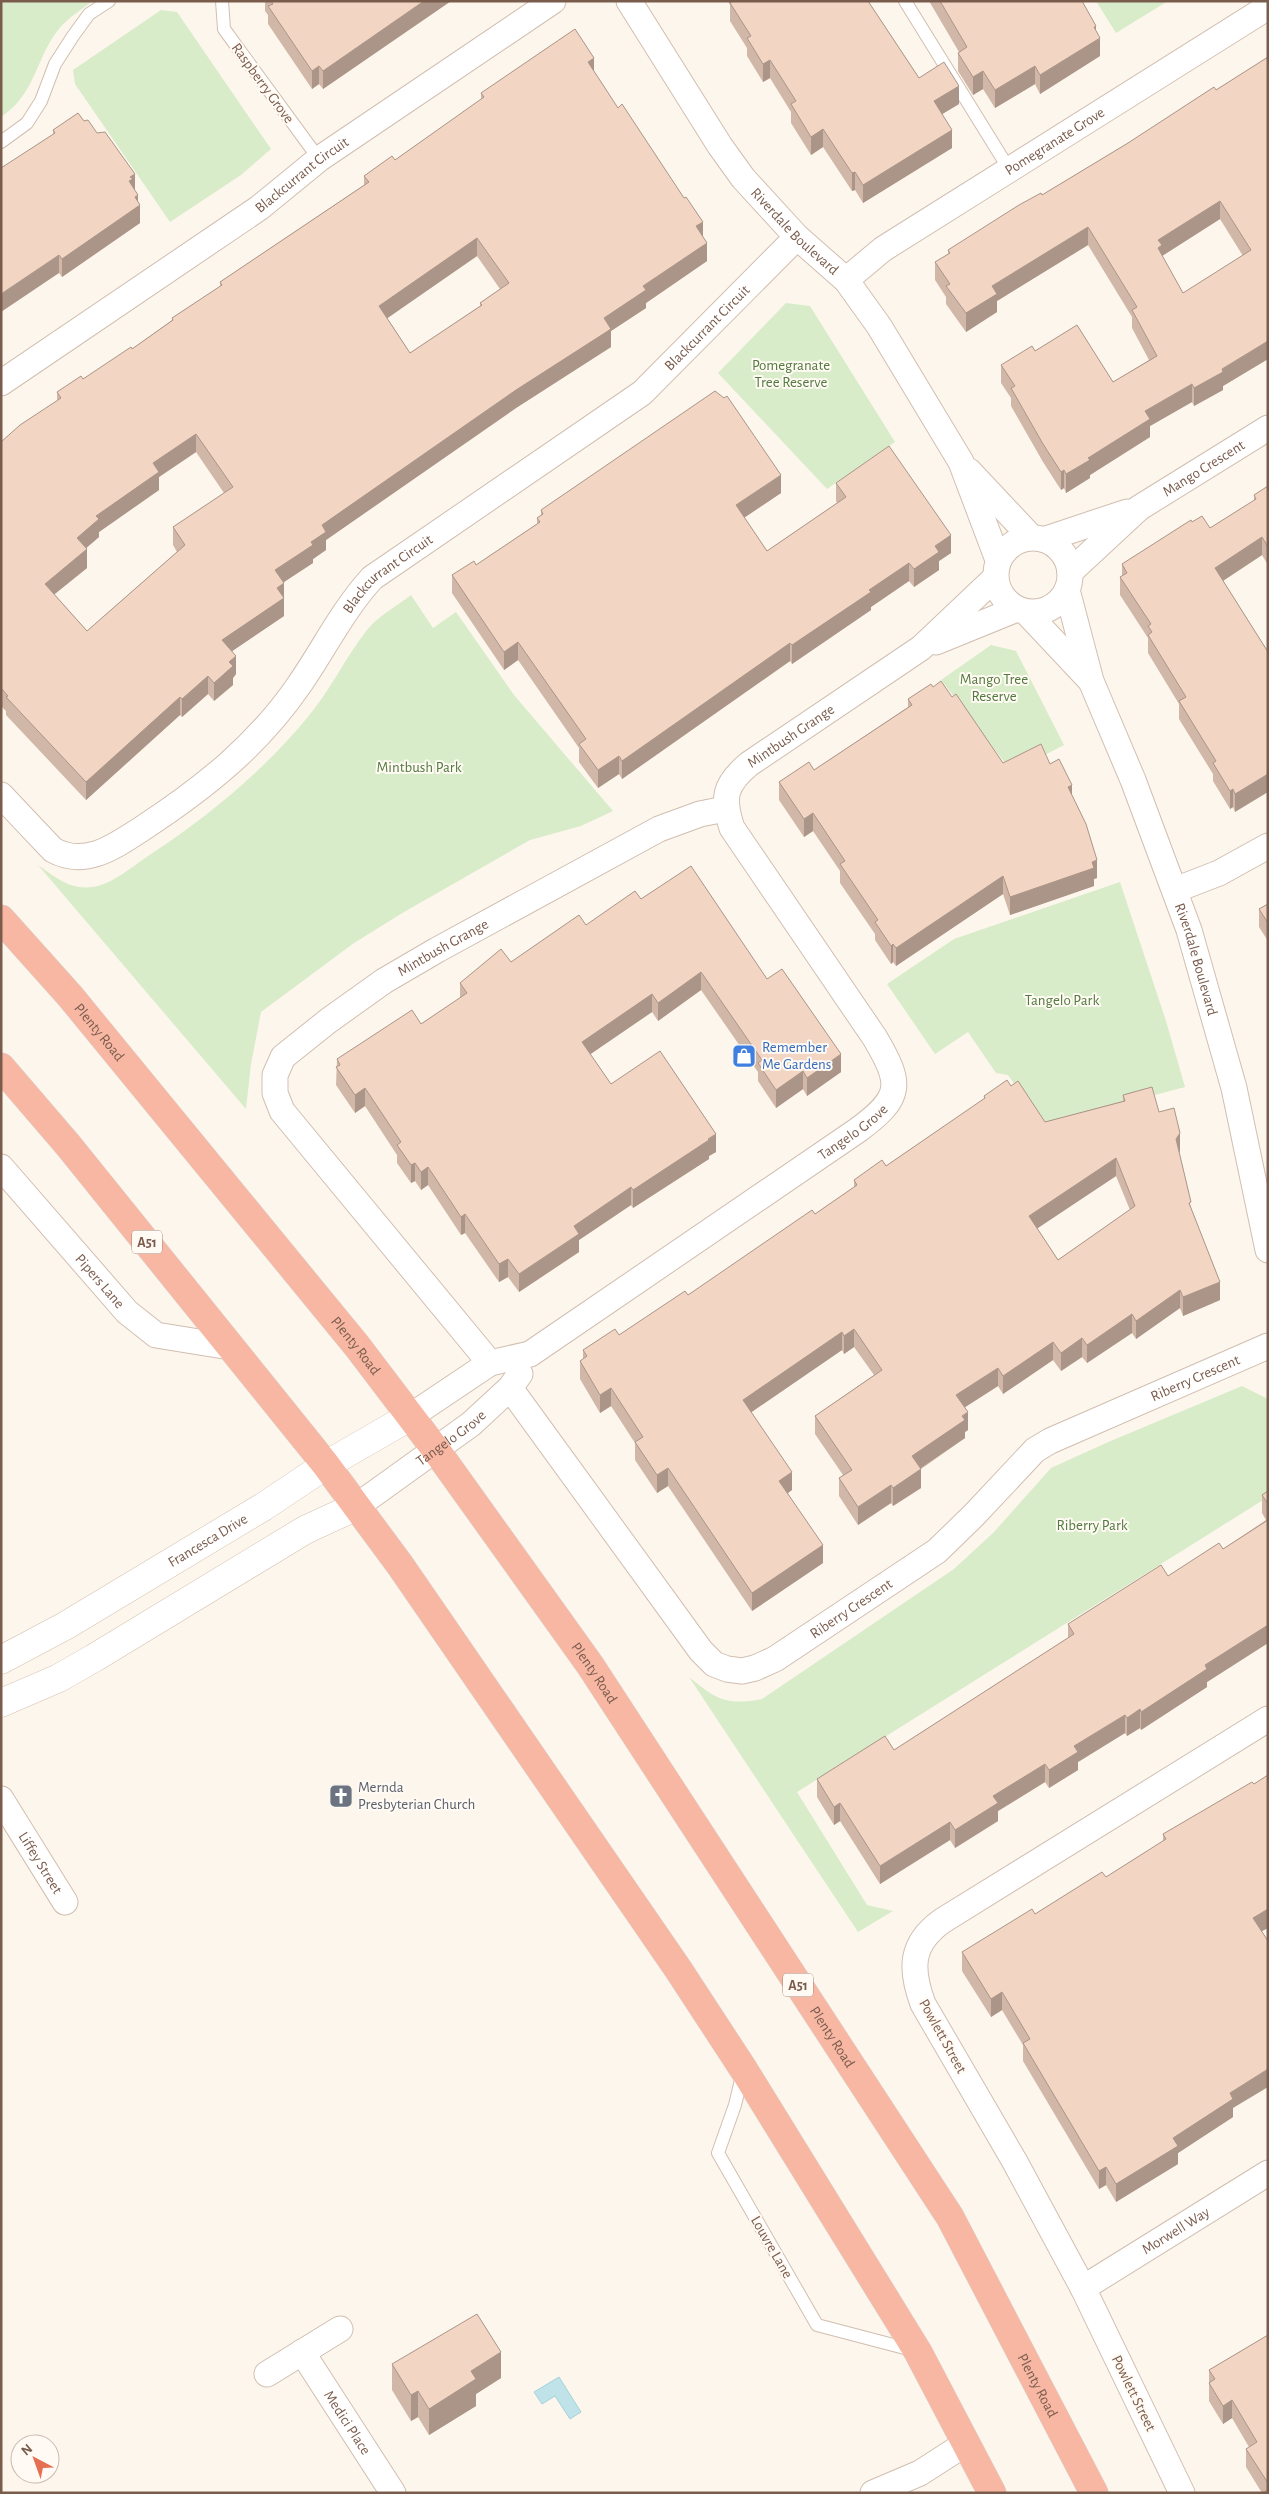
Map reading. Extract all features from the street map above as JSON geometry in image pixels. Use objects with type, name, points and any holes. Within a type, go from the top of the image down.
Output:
[{"type":"highway","name":"Plenty Road","points":[[1,919],[70,996],[357,1346],[436,1450],[590,1665],[950,2217],[1094,2493]]},
{"type":"highway","name":"A51","points":[[1,1067],[68,1145],[357,1506],[673,1961],[744,2070],[918,2352],[992,2493]]},
{"type":"street","name":"Blackcurrant Circuit","points":[[1,383],[259,208],[319,159],[553,1]]},
{"type":"street","name":"Riverdale Boulevard","points":[[629,1],[720,146],[758,197],[797,237],[846,280],[878,326],[961,462],[997,569]]},
{"type":"street","name":"Pomegranate Grove","points":[[846,280],[884,249],[1258,7]]},
{"type":"street","name":"Blackcurrant Circuit","points":[[1,795],[53,850],[77,858],[92,857],[115,846],[185,800],[222,772],[278,714],[300,684],[342,615],[372,578],[642,393],[797,237]]},
{"type":"street","name":"Mango Crescent","points":[[1068,581],[1139,508],[1268,428]]},
{"type":"street","name":"Riverdale Boulevard","points":[[961,462],[1038,538]]},
{"type":"street","name":"Mango Crescent","points":[[1038,538],[1139,508]]},
{"type":"street","points":[[1038,538],[1063,552],[1068,581],[1060,600],[1050,608],[1038,612],[1021,610],[1006,602],[998,591],[997,569],[1012,544],[1038,538]]},
{"type":"street","name":"Mintbush Grange","points":[[490,1363],[282,1111],[275,1093],[275,1075],[282,1057],[336,1015],[437,950],[659,829],[700,814],[725,809],[727,792],[734,776],[748,764],[921,648],[997,569]]},
{"type":"street","name":"Riverdale Boulevard","points":[[1068,581],[1091,681],[1133,780],[1175,890],[1214,1011],[1234,1088],[1267,1242]]},
{"type":"street","name":"Riverdale Boulevard","points":[[1021,610],[1091,681]]},
{"type":"street","name":"Mintbush Grange","points":[[921,648],[1021,610]]},
{"type":"street","name":"Tangelo Grove","points":[[411,1416],[490,1363],[530,1354],[858,1130],[882,1112],[891,1100],[895,1083],[891,1065],[875,1038],[732,828],[725,809]]},
{"type":"street","points":[[1175,890],[1219,873],[1268,846]]},
{"type":"street","name":"Pipers Lane","points":[[1,1167],[127,1312],[156,1335],[230,1347]]},
{"type":"street","name":"Riberry Crescent","points":[[510,1388],[701,1651],[714,1664],[728,1669],[742,1670],[755,1668],[775,1659],[937,1551],[1035,1450],[1050,1441],[1268,1346]]},
{"type":"street","name":"Tangelo Grove","points":[[357,1506],[471,1424],[510,1388],[530,1354]]},
{"type":"street","name":"Francesca Drive","points":[[1,1660],[65,1626],[247,1517],[326,1465],[411,1416]]},
{"type":"street","points":[[1,1703],[59,1678],[305,1530],[357,1506]]},
{"type":"street","name":"Powlett Street","points":[[1182,2493],[1083,2288],[1016,2162],[923,2004],[915,1982],[915,1962],[918,1946],[933,1928],[942,1921],[1268,1719]]},
{"type":"street","name":"Liffey Street","points":[[1,1799],[65,1902]]},
{"type":"street","name":"Morwell Way","points":[[1083,2288],[1268,2173]]},
{"type":"street","points":[[267,2374],[340,2329]]},
{"type":"street","name":"Medici Place","points":[[302,2352],[392,2493]]},
{"type":"street","points":[[873,2493],[920,2474],[965,2444]]},
{"type":"lane","points":[[1,142],[27,123],[41,101],[55,64],[73,36],[89,14],[109,1]]},
{"type":"lane","name":"Raspberry Grove","points":[[222,1],[224,29],[319,159]]},
{"type":"lane","points":[[905,1],[1009,169]]},
{"type":"lane","name":"Louvre Lane","points":[[744,2070],[735,2105],[718,2153],[817,2325],[918,2352]]},
{"type":"green space","points":[[1,1],[93,1],[72,16],[55,34],[21,99],[1,117]]},
{"type":"green space","points":[[1096,1],[1168,1],[1116,33]]},
{"type":"green space","points":[[161,10],[177,12],[271,149],[241,175],[170,222],[75,84],[73,70]]},
{"type":"green space","name":"Pomegranate Tree Reserve","points":[[786,303],[810,306],[895,442],[827,489],[718,373]]},
{"type":"green space","name":"Mintbush Park","points":[[411,595],[433,628],[456,612],[514,695],[613,811],[581,826],[530,840],[404,912],[354,943],[261,1012],[251,1064],[246,1109],[38,865],[70,885],[92,887],[100,885],[123,874],[194,824],[234,792],[290,738],[315,708],[371,625]]},
{"type":"green space","name":"Mango Tree Reserve","points":[[991,645],[1016,651],[1064,745],[1012,772],[941,680]]},
{"type":"green space","name":"Tangelo Park","points":[[1120,882],[1166,1021],[1185,1087],[1042,1125],[1008,1075],[996,1073],[968,1032],[935,1054],[887,984],[954,939]]},
{"type":"green space","name":"Riberry Park","points":[[1242,1386],[1268,1399],[1268,1497],[797,1792],[867,1905],[893,1911],[858,1932],[689,1677],[707,1691],[722,1699],[739,1702],[762,1699],[954,1569],[994,1532],[1051,1468]]},
{"type":"water","points":[[559,2377],[581,2412],[570,2419],[555,2396],[542,2404],[534,2392]]},
{"type":"building","points":[[271,1],[424,1],[323,71],[319,66],[312,71],[268,6],[273,4]]},
{"type":"building","points":[[733,1],[868,1],[919,78],[944,62],[959,86],[934,101],[952,130],[863,185],[855,172],[852,173],[823,129],[811,137],[791,104],[796,101],[770,60],[763,64],[747,38],[751,36],[730,3]]},
{"type":"building","points":[[940,1],[1082,1],[1096,26],[1094,27],[1100,38],[1040,75],[1035,66],[995,90],[983,71],[973,77],[958,53],[967,47]]},
{"type":"building","points":[[575,29],[594,58],[588,62],[618,108],[622,104],[684,198],[686,197],[703,222],[696,226],[707,243],[643,286],[646,290],[604,318],[611,329],[516,390],[322,525],[326,532],[311,542],[313,545],[275,570],[284,583],[277,588],[284,598],[222,640],[236,656],[229,662],[233,666],[214,683],[208,676],[182,699],[180,697],[86,782],[6,697],[8,696],[1,688],[1,442],[20,425],[61,398],[57,392],[81,376],[83,379],[131,347],[132,349],[173,320],[172,318],[222,285],[220,282],[369,182],[364,176],[392,156],[395,160],[484,97],[481,93]],"holes":[[[477,238],[509,283],[480,303],[482,305],[410,353],[379,306]],[[196,434],[233,487],[173,527],[185,545],[87,631],[45,584],[87,549],[77,538],[99,519],[96,516],[159,472],[153,463]]]},
{"type":"building","points":[[1268,57],[1268,341],[1222,369],[1223,372],[1194,388],[1192,384],[1145,411],[1150,419],[1066,474],[1064,470],[1061,472],[1043,444],[1011,388],[1015,386],[1001,365],[1032,346],[1035,351],[1077,325],[1113,382],[1157,356],[1132,310],[1137,307],[1088,227],[992,286],[997,294],[966,313],[946,286],[950,284],[935,262],[950,253],[948,250],[1019,205],[1041,193],[1042,195],[1128,143],[1214,87],[1216,90]],"holes":[[[1220,201],[1251,250],[1183,293],[1158,248],[1162,245],[1158,240]]]},
{"type":"building","points":[[78,113],[84,121],[88,120],[97,133],[105,132],[135,174],[130,177],[133,179],[129,181],[138,195],[135,197],[140,205],[62,259],[59,255],[1,294],[1,168],[55,133],[53,130]]},
{"type":"building","points":[[715,391],[724,398],[727,396],[781,475],[736,505],[767,551],[846,497],[836,483],[889,446],[951,535],[935,546],[939,552],[914,569],[909,563],[869,590],[871,592],[792,645],[790,643],[622,761],[619,756],[598,770],[579,744],[586,739],[518,642],[504,652],[452,575],[474,561],[476,565],[540,522],[537,518],[543,514],[541,510]]},
{"type":"building","points":[[1268,486],[1268,547],[1262,537],[1215,568],[1268,652],[1268,774],[1235,794],[1233,789],[1230,791],[1213,763],[1216,761],[1179,701],[1186,697],[1148,635],[1152,632],[1148,626],[1151,624],[1120,577],[1127,573],[1122,564],[1191,520],[1192,522],[1202,516],[1210,528],[1256,499],[1254,495]]},
{"type":"building","points":[[941,681],[952,697],[956,694],[1003,763],[1041,744],[1050,764],[1059,759],[1072,785],[1068,787],[1086,824],[1097,860],[1092,862],[1094,868],[1010,897],[1003,876],[896,948],[893,944],[891,946],[875,922],[878,920],[840,864],[845,861],[813,813],[804,819],[779,782],[809,762],[814,770],[912,705],[908,699],[931,684],[933,687]]},
{"type":"building","points":[[691,866],[767,979],[782,969],[841,1054],[807,1078],[803,1071],[776,1090],[758,1063],[762,1060],[701,972],[658,1003],[652,994],[582,1042],[611,1084],[660,1051],[716,1134],[633,1190],[631,1187],[574,1226],[579,1234],[519,1274],[508,1259],[499,1264],[465,1214],[461,1217],[428,1167],[421,1172],[415,1163],[411,1165],[397,1145],[401,1142],[365,1088],[355,1095],[336,1067],[340,1065],[337,1059],[412,1010],[421,1024],[467,993],[460,983],[501,949],[511,962],[579,915],[586,925],[635,891],[641,899]]},
{"type":"building","points":[[1268,904],[1268,923],[1259,909]]},
{"type":"building","points":[[1007,1080],[1011,1086],[1018,1081],[1045,1122],[1125,1101],[1123,1095],[1152,1087],[1159,1112],[1174,1108],[1180,1133],[1176,1139],[1191,1202],[1189,1203],[1220,1282],[1183,1297],[1180,1290],[1136,1321],[1132,1314],[1087,1345],[1082,1338],[1061,1353],[1053,1342],[1003,1376],[998,1368],[956,1395],[968,1412],[962,1416],[965,1420],[912,1456],[921,1469],[893,1488],[891,1485],[858,1507],[839,1478],[852,1470],[815,1416],[882,1370],[854,1329],[844,1336],[842,1332],[743,1400],[792,1472],[779,1481],[823,1545],[752,1593],[668,1468],[657,1475],[635,1442],[643,1437],[611,1388],[600,1395],[580,1361],[587,1356],[583,1350],[615,1329],[619,1335],[685,1291],[688,1295],[812,1210],[815,1214],[857,1185],[854,1180],[882,1160],[886,1166],[985,1098],[984,1096]],"holes":[[[1116,1158],[1135,1206],[1058,1260],[1029,1216]]]},
{"type":"building","points":[[1268,1491],[1268,1504],[1262,1495]]},
{"type":"building","points":[[1268,1520],[1268,1625],[1205,1665],[1207,1669],[1141,1712],[1140,1709],[1127,1718],[1125,1715],[1074,1746],[1078,1752],[1049,1770],[1045,1764],[993,1796],[998,1803],[955,1830],[950,1822],[880,1866],[840,1803],[834,1807],[817,1779],[885,1736],[894,1750],[1074,1634],[1068,1624],[1161,1565],[1168,1576],[1219,1543],[1223,1549]]},
{"type":"building","points":[[1268,1775],[1268,1909],[1253,1918],[1268,1941],[1268,2069],[1230,2093],[1233,2099],[1173,2138],[1178,2146],[1116,2184],[1106,2167],[1099,2171],[1023,2043],[1030,2039],[1002,1992],[991,1999],[962,1952],[1032,1909],[1035,1914],[1102,1872],[1106,1877],[1166,1839],[1163,1834],[1252,1782],[1254,1784]]},
{"type":"building","points":[[477,2314],[501,2352],[471,2371],[476,2379],[429,2409],[418,2391],[411,2395],[392,2364]]},
{"type":"building","points":[[1268,2335],[1268,2483],[1246,2449],[1257,2442],[1232,2400],[1223,2406],[1209,2383],[1215,2379],[1209,2370]]},
{"type":"place","name":"Remember Me Gardens","points":[[744,1056]]},
{"type":"place","name":"Mernda Presbyterian Church","points":[[341,1796]]}]
